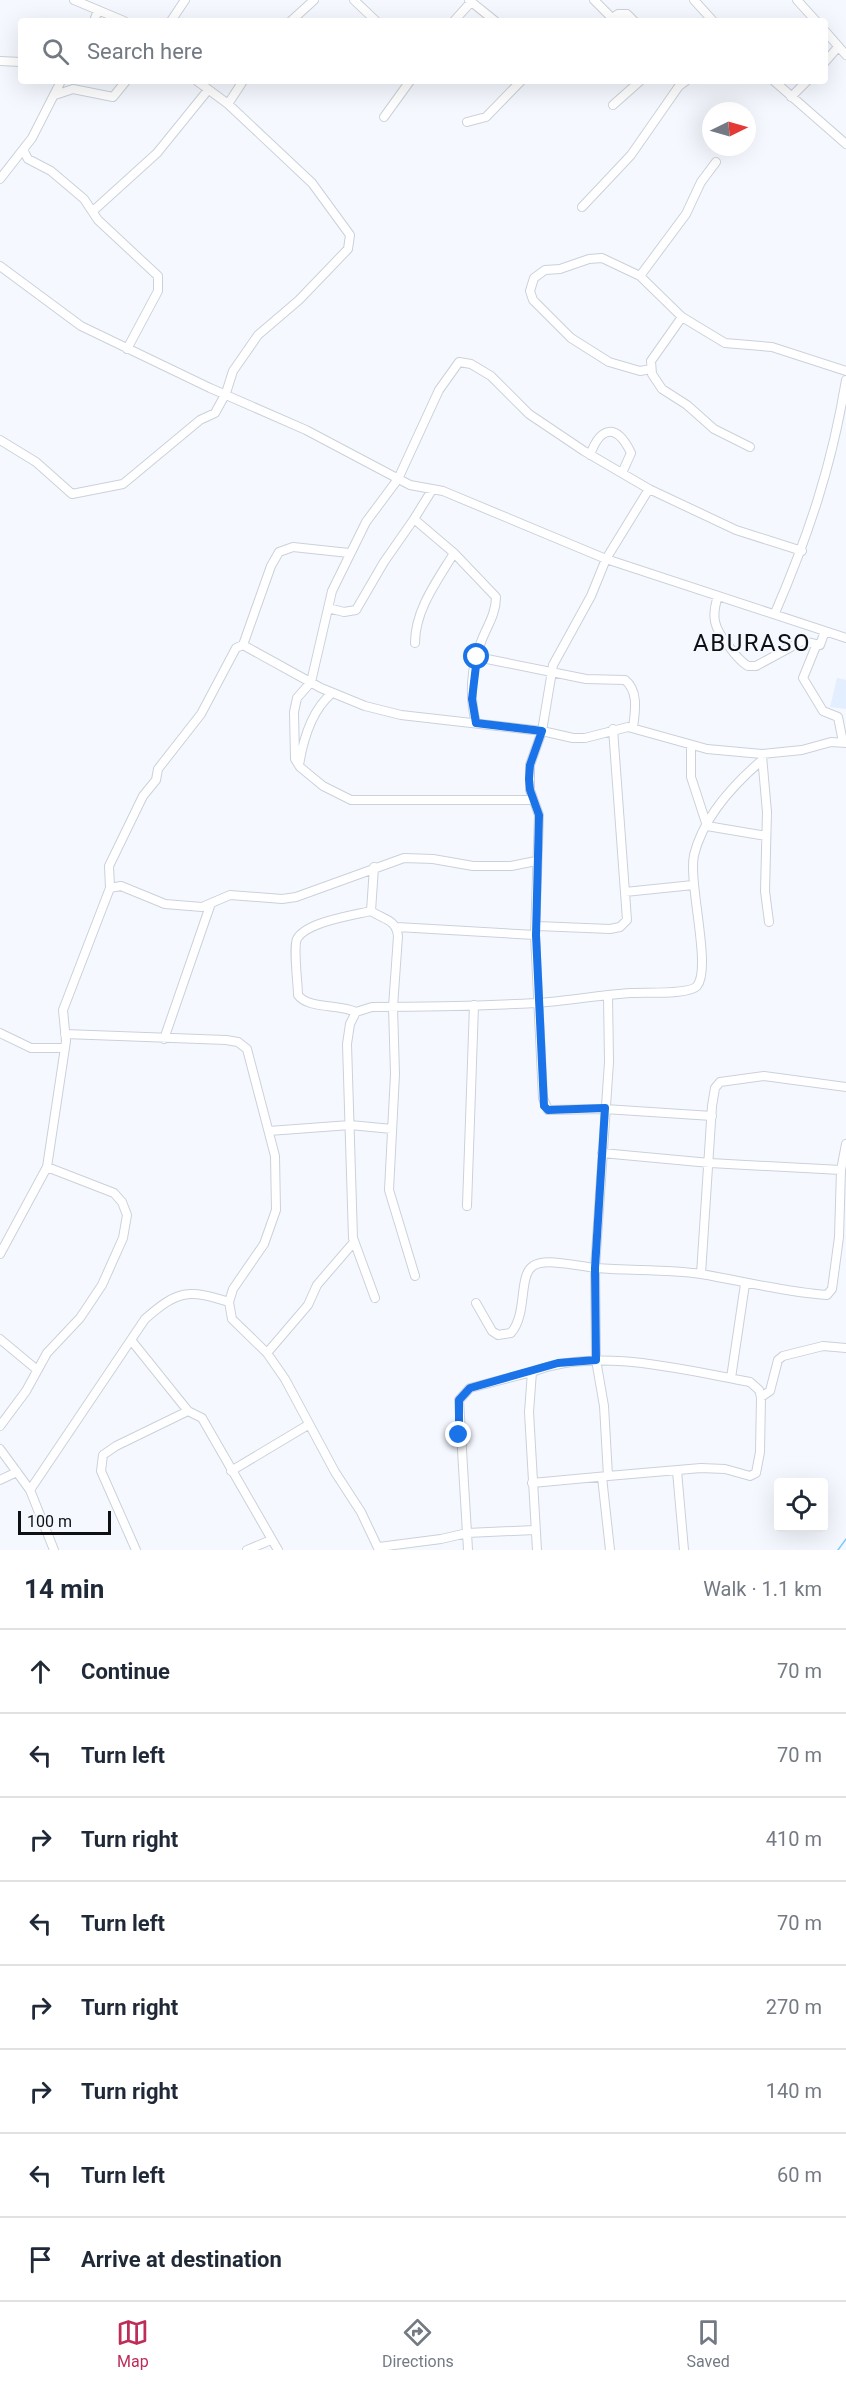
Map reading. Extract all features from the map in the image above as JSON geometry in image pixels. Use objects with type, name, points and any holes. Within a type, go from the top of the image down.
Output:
[{"type":"street","points":[[74,0],[117,18]]},
{"type":"street","points":[[173,18],[184,0]]},
{"type":"street","points":[[294,18],[314,0]]},
{"type":"street","points":[[354,0],[373,18]]},
{"type":"street","points":[[594,0],[609,18]]},
{"type":"street","points":[[694,0],[710,18]]},
{"type":"street","points":[[797,0],[813,18]]},
{"type":"street","points":[[456,18],[470,1],[491,18]]},
{"type":"street","points":[[95,18],[98,10]]},
{"type":"street","points":[[612,18],[618,14],[627,14],[631,18]]},
{"type":"street","points":[[828,34],[843,51],[828,60]]},
{"type":"street","points":[[0,61],[18,62]]},
{"type":"street","points":[[0,179],[22,150],[60,84]]},
{"type":"street","points":[[55,95],[73,89],[113,97],[124,84]]},
{"type":"street","points":[[0,440],[36,462],[72,494],[123,484],[200,420],[215,413],[226,393],[233,371],[258,335],[299,300],[351,244],[350,235],[312,183],[228,104],[201,84]]},
{"type":"street","points":[[228,104],[241,84]]},
{"type":"street","points":[[384,117],[408,84]]},
{"type":"street","points":[[467,122],[486,117],[518,84]]},
{"type":"street","points":[[613,105],[637,84]]},
{"type":"street","points":[[582,207],[631,155],[682,84]]},
{"type":"street","points":[[777,84],[846,144]]},
{"type":"street","points":[[791,97],[804,84]]},
{"type":"street","points":[[93,211],[157,153],[208,90]]},
{"type":"street","points":[[22,150],[28,159],[51,171],[84,199],[99,220],[158,276],[160,284],[127,349]]},
{"type":"street","points":[[640,276],[686,213],[701,182],[716,162]]},
{"type":"street","points":[[651,369],[640,371],[593,355],[550,320],[533,300],[530,291],[531,283],[539,272],[596,258],[640,276],[682,317],[725,343],[772,347],[846,371]]},
{"type":"street","points":[[0,267],[81,326],[306,430],[420,489],[443,491],[606,559],[846,638]]},
{"type":"street","points":[[682,317],[651,361],[651,369],[662,389],[687,405],[714,429],[750,447]]},
{"type":"street","points":[[533,800],[351,800],[323,786],[295,759],[294,712],[297,698],[311,682],[332,591],[366,522],[398,479],[412,447],[427,422],[439,390],[459,362],[471,364],[491,376],[520,407],[590,455],[649,489],[736,531],[802,551]]},
{"type":"street","points":[[775,613],[802,551],[823,485],[843,410],[846,380]]},
{"type":"street","points":[[590,455],[600,434],[606,431],[614,432],[627,443],[631,453],[622,473]]},
{"type":"street","points":[[649,489],[606,559],[591,596],[553,664],[542,731],[530,765],[530,790],[539,815],[536,861],[537,1003],[544,1106],[548,1110],[605,1108],[712,1116]]},
{"type":"street","points":[[328,608],[344,612],[356,610],[432,490]]},
{"type":"street","points":[[414,519],[454,553],[496,597],[496,608],[477,657],[472,699],[476,723]]},
{"type":"street","points":[[0,1254],[47,1167],[65,1048],[63,1010],[110,888],[109,866],[143,796],[156,780],[158,769],[201,714],[236,648],[243,645],[279,552],[293,547],[349,553]]},
{"type":"street","points":[[415,643],[415,630],[423,606],[454,553]]},
{"type":"street","points":[[718,596],[713,614],[716,628],[745,665],[756,666],[802,641],[816,646]]},
{"type":"street","points":[[243,645],[332,693],[384,712],[585,738],[613,729],[633,728],[691,746],[762,757],[831,742],[844,743],[838,717],[823,711],[803,678],[816,646],[820,645],[825,632]]},
{"type":"street","points":[[477,657],[586,679],[625,680],[633,687],[633,728]]},
{"type":"street","points":[[299,765],[302,743],[326,699],[332,693]]},
{"type":"street","points":[[397,927],[602,930],[620,927],[627,920],[613,729]]},
{"type":"street","points":[[691,746],[691,777],[707,826]]},
{"type":"street","points":[[415,1276],[389,1190],[395,1074],[393,1007],[397,927],[393,921],[371,911],[328,921],[302,933],[296,940],[298,995],[302,1001],[309,1004],[343,1006],[356,1012],[372,1007],[393,1007],[537,1003],[608,994],[684,992],[696,987],[701,979],[701,949],[693,885],[694,855],[707,826],[722,802],[762,757]]},
{"type":"street","points":[[762,757],[767,812],[765,891],[769,922]]},
{"type":"street","points":[[707,826],[766,836]]},
{"type":"street","points":[[110,888],[120,886],[175,906],[210,906],[230,895],[282,899],[296,897],[404,858],[434,859],[473,866],[511,866],[536,861]]},
{"type":"street","points":[[371,911],[374,867]]},
{"type":"street","points":[[625,892],[693,885]]},
{"type":"street","points":[[164,1039],[210,906]]},
{"type":"street","points":[[608,994],[609,1062],[595,1268],[596,1360],[604,1406],[605,1477],[610,1550]]},
{"type":"street","points":[[467,1206],[474,1005]]},
{"type":"street","points":[[356,1012],[350,1024],[347,1044],[354,1242],[375,1298]]},
{"type":"street","points":[[0,1033],[31,1048],[65,1048]]},
{"type":"street","points":[[65,1034],[226,1040],[238,1042],[247,1049],[275,1156],[276,1210],[264,1244],[233,1289],[229,1302],[232,1319],[267,1353],[285,1379],[308,1425],[361,1512],[379,1548],[467,1533],[535,1530]]},
{"type":"street","points":[[701,1274],[705,1191],[710,1163],[715,1088],[720,1082],[729,1078],[764,1076],[846,1087]]},
{"type":"street","points":[[269,1131],[350,1125],[392,1129]]},
{"type":"street","points":[[476,1303],[492,1331],[498,1335],[511,1333],[520,1323],[528,1272],[532,1266],[557,1263],[595,1268],[701,1274],[745,1284],[810,1294],[829,1294],[838,1237],[840,1170],[846,1144]]},
{"type":"street","points":[[602,1153],[710,1163],[840,1170]]},
{"type":"street","points":[[0,1426],[26,1391],[36,1369],[80,1318],[102,1285],[123,1238],[127,1215],[122,1202],[114,1193],[47,1167]]},
{"type":"street","points":[[267,1353],[308,1305],[317,1285],[354,1242]]},
{"type":"street","points":[[731,1378],[745,1284]]},
{"type":"street","points":[[30,1490],[145,1319],[172,1299],[198,1292],[229,1302]]},
{"type":"street","points":[[0,1339],[36,1369]]},
{"type":"street","points":[[131,1340],[188,1411],[202,1418],[278,1550]]},
{"type":"street","points":[[761,1397],[770,1391],[778,1360],[783,1356],[823,1346],[846,1348]]},
{"type":"street","points":[[468,1550],[459,1400],[470,1388],[558,1363],[596,1360],[731,1378],[750,1382],[759,1390],[761,1397],[760,1452],[756,1473],[750,1476],[715,1468],[532,1483]]},
{"type":"street","points":[[532,1372],[529,1413],[537,1550]]},
{"type":"street","points":[[136,1550],[101,1471],[103,1455],[116,1446],[188,1411]]},
{"type":"street","points":[[231,1471],[308,1425]]},
{"type":"street","points":[[0,1449],[30,1490],[54,1550]]},
{"type":"street","points":[[677,1471],[684,1550]]},
{"type":"street","points":[[0,1480],[17,1472]]},
{"type":"street","points":[[247,1550],[271,1540]]},
{"type":"shaded area","points":[[837,678],[846,680],[846,709],[830,707]]},
{"type":"waterway","points":[[838,1550],[846,1539]]},
{"type":"district","name":"ABURASO","points":[[752,643]]},
{"type":"route","points":[[459,1435],[459,1400],[470,1388],[558,1363],[596,1360],[595,1268],[605,1108],[548,1110],[544,1106],[539,1042],[536,935],[536,861],[539,815],[530,790],[529,779],[530,765],[542,731],[476,723],[473,712],[472,682],[477,657]]}]
